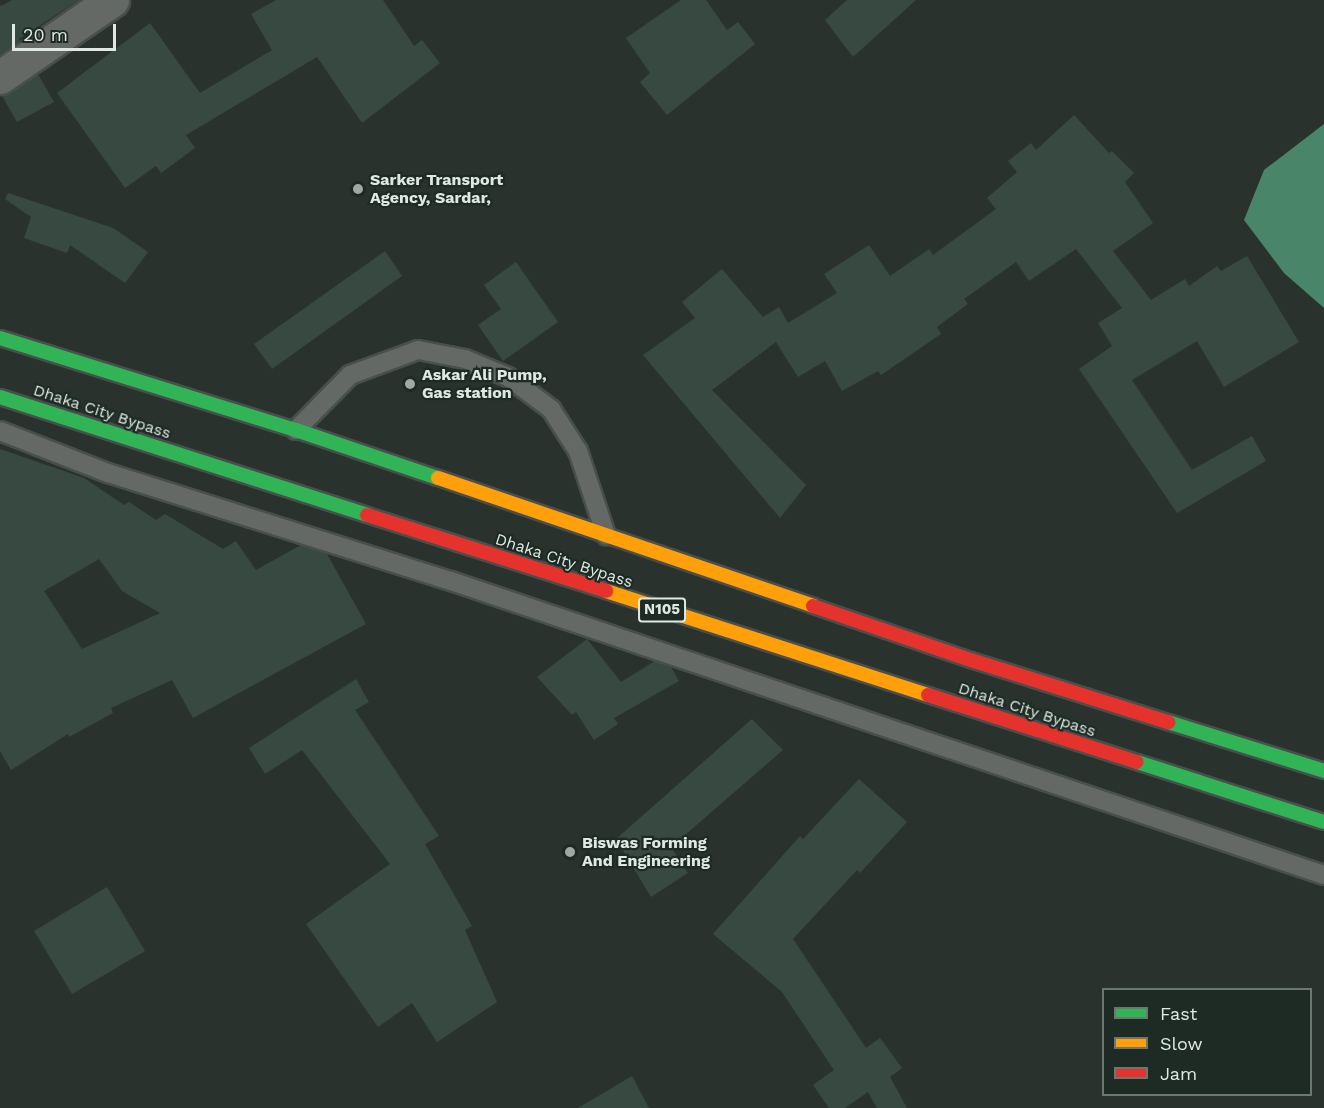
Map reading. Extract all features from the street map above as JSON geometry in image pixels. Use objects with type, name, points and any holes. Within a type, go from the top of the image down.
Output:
[{"type":"highway","points":[[0,338],[296,430],[971,660],[1324,771]]},
{"type":"highway","name":"Dhaka City Bypass","points":[[0,397],[1324,822]]},
{"type":"street","points":[[0,77],[112,0]]},
{"type":"lane","points":[[296,430],[350,375],[418,350],[465,359],[508,377],[551,408],[578,451],[606,535]]},
{"type":"lane","points":[[0,431],[108,473],[451,581],[1324,875]]},
{"type":"shaded area","points":[[1324,124],[1324,308],[1284,273],[1244,220],[1264,170]]},
{"type":"building","points":[[12,0],[79,0],[0,54],[0,4],[1,6]]},
{"type":"building","points":[[276,0],[383,0],[414,46],[422,40],[440,63],[362,123],[317,57],[186,135],[195,148],[161,173],[156,166],[125,188],[57,93],[150,23],[200,93],[272,50],[251,14]]},
{"type":"building","points":[[681,0],[706,0],[727,30],[738,22],[755,44],[667,115],[640,82],[650,73],[626,38]]},
{"type":"building","points":[[847,0],[916,0],[853,57],[825,20]]},
{"type":"building","points":[[38,74],[54,102],[17,122],[2,96]]},
{"type":"building","points":[[1074,115],[1109,153],[1112,151],[1134,173],[1125,182],[1153,223],[1113,251],[1151,300],[1185,279],[1189,286],[1217,266],[1221,271],[1247,256],[1299,342],[1224,387],[1197,341],[1132,380],[1192,470],[1252,436],[1266,461],[1177,513],[1079,369],[1112,346],[1098,323],[1122,308],[1076,249],[1029,281],[1016,262],[964,299],[968,304],[937,327],[941,334],[881,375],[878,371],[842,391],[825,361],[798,377],[776,342],[712,390],[806,485],[780,518],[643,355],[695,318],[682,302],[722,269],[763,317],[779,307],[788,323],[837,293],[824,274],[869,245],[890,276],[929,249],[933,255],[996,209],[987,198],[1017,172],[1008,161],[1031,143],[1036,150]]},
{"type":"building","points":[[8,193],[113,228],[148,252],[125,283],[70,245],[67,253],[24,238],[31,217],[5,199]]},
{"type":"building","points":[[385,251],[402,276],[272,369],[254,344]]},
{"type":"building","points":[[516,262],[558,322],[503,361],[478,325],[501,309],[484,285]]},
{"type":"building","points":[[0,449],[84,478],[124,505],[129,502],[156,520],[165,514],[223,549],[236,541],[256,570],[301,545],[327,554],[366,624],[193,718],[172,680],[111,708],[113,713],[69,737],[68,734],[11,770],[0,751]],"holes":[[[99,559],[122,591],[160,613],[82,649],[44,591]]]},
{"type":"building","points":[[587,639],[621,682],[655,661],[671,667],[679,681],[614,718],[618,724],[594,740],[576,712],[572,715],[537,677]]},
{"type":"building","points":[[356,679],[369,702],[355,710],[439,836],[425,844],[472,926],[465,930],[497,1002],[437,1042],[412,1003],[378,1027],[306,924],[390,864],[302,750],[265,774],[249,748]]},
{"type":"building","points":[[752,719],[783,750],[671,847],[688,873],[651,897],[616,839]]},
{"type":"building","points":[[859,779],[907,822],[860,873],[857,870],[793,939],[866,1048],[880,1038],[902,1068],[890,1077],[907,1108],[877,1108],[868,1092],[845,1108],[829,1108],[813,1085],[834,1070],[782,992],[713,934],[800,836],[803,839]]},
{"type":"building","points":[[107,887],[145,951],[72,994],[34,931]]},
{"type":"building","points":[[632,1076],[649,1108],[578,1108]]},
{"type":"traffic: fast","points":[[0,338],[296,430],[438,478]]},
{"type":"traffic: fast","points":[[0,397],[367,515]]},
{"type":"traffic: fast","points":[[1168,722],[1324,771]]},
{"type":"traffic: fast","points":[[1137,762],[1324,822]]},
{"type":"traffic: slow","points":[[438,478],[813,606]]},
{"type":"traffic: slow","points":[[606,591],[928,695]]},
{"type":"traffic: jam","points":[[367,515],[606,591]]},
{"type":"traffic: jam","points":[[813,606],[971,660],[1168,722]]},
{"type":"traffic: jam","points":[[928,695],[1137,762]]},
{"type":"place","name":"Sarker Transport Agency, Sardar,","points":[[358,189]]},
{"type":"place","name":"Askar Ali Pump, Gas station","points":[[410,384]]},
{"type":"place","name":"Biswas Forming And Engineering","points":[[570,852]]}]
